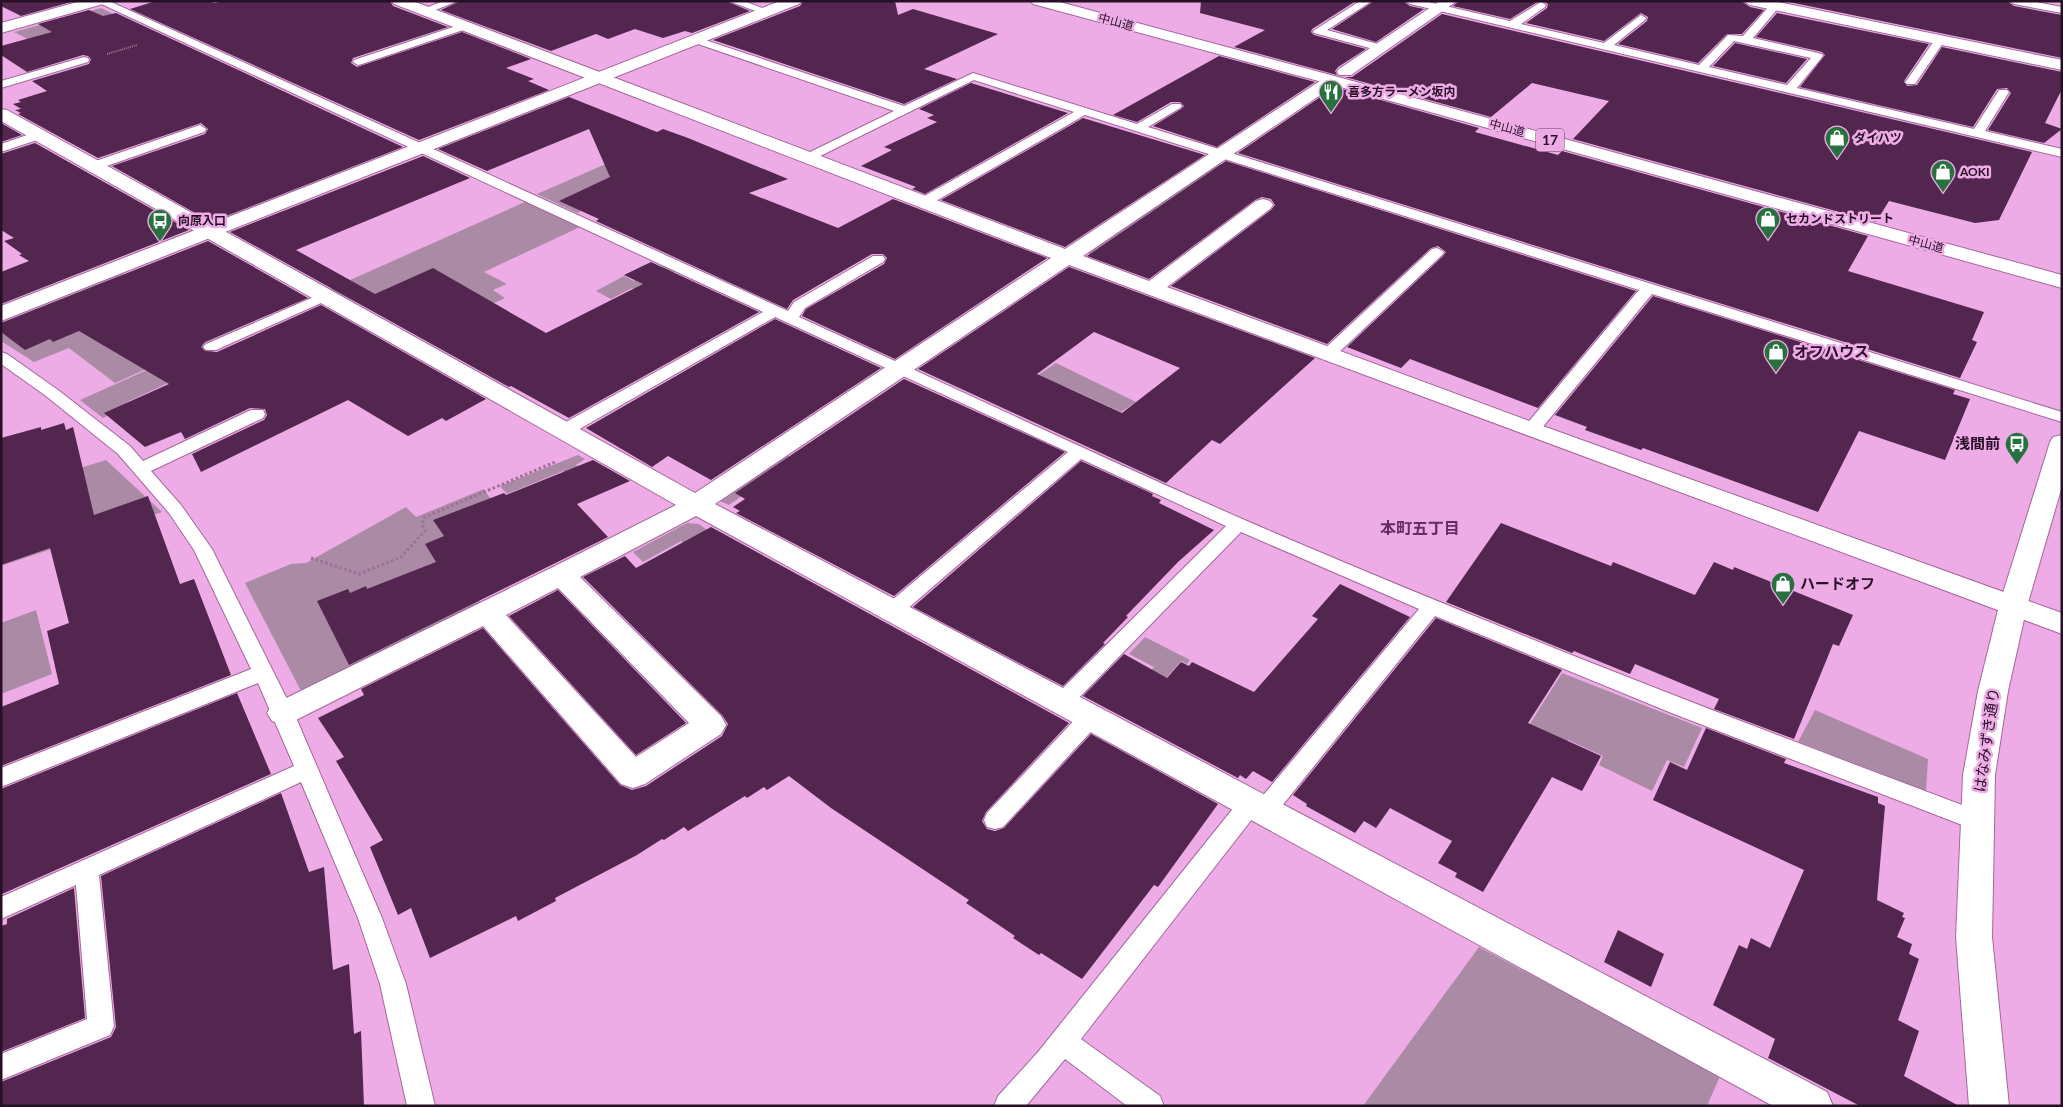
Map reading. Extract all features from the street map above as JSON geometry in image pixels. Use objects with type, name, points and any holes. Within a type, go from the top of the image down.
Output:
[{"type":"main road","points":[[1,28],[99,1]]},
{"type":"main road","points":[[399,1],[1066,256],[1532,430],[2062,624]]},
{"type":"main road","points":[[1,314],[794,1]]},
{"type":"main road","name":"中山道","points":[[1038,1],[1339,76],[2062,266]]},
{"type":"main road","name":"中山道","points":[[1083,1],[2062,282]]},
{"type":"main road","points":[[1750,1],[2062,65]]},
{"type":"main road","points":[[283,712],[561,575],[696,505],[898,368],[1445,5]]},
{"type":"main road","points":[[1,114],[696,505],[1813,1106]]},
{"type":"main road","points":[[1153,288],[1263,205]]},
{"type":"main road","name":"はなみずき通り","points":[[1989,1106],[1974,937],[1979,775],[1993,690],[2013,606],[2062,442]]},
{"type":"main road","points":[[486,611],[632,774],[710,725],[561,575]]},
{"type":"lane","points":[[99,1],[1238,524],[1432,607],[1681,708],[1978,821]]},
{"type":"lane","points":[[424,11],[453,1]]},
{"type":"lane","points":[[733,1],[767,12]]},
{"type":"lane","points":[[1367,1],[1318,32],[1381,48]]},
{"type":"lane","points":[[1410,1],[1445,5],[1512,25],[2062,153]]},
{"type":"lane","points":[[2014,1],[2062,10]]},
{"type":"lane","points":[[1512,25],[1541,5]]},
{"type":"lane","points":[[1746,40],[1775,6]]},
{"type":"lane","points":[[1606,47],[1641,18]]},
{"type":"lane","points":[[358,62],[465,26]]},
{"type":"lane","points":[[1701,69],[1732,37],[1818,56],[1790,89]]},
{"type":"lane","points":[[696,40],[904,110]]},
{"type":"lane","points":[[1911,82],[1940,40]]},
{"type":"lane","points":[[1,85],[84,60]]},
{"type":"lane","points":[[810,157],[973,76],[2062,417]]},
{"type":"lane","points":[[1978,133],[2003,92]]},
{"type":"lane","points":[[1138,128],[1176,106]]},
{"type":"lane","points":[[924,202],[1084,111]]},
{"type":"lane","points":[[94,166],[200,129]]},
{"type":"lane","points":[[1,148],[40,135]]},
{"type":"lane","points":[[1328,354],[1437,252]]},
{"type":"lane","points":[[791,318],[799,305],[878,259]]},
{"type":"lane","points":[[1532,430],[1648,288]]},
{"type":"lane","points":[[212,347],[326,296]]},
{"type":"lane","points":[[563,431],[775,311]]},
{"type":"lane","points":[[1,357],[124,450],[175,509],[203,549],[283,712],[370,918],[393,984],[421,1106]]},
{"type":"lane","points":[[142,469],[256,414]]},
{"type":"lane","points":[[892,611],[1080,451]]},
{"type":"lane","points":[[1061,703],[1238,524]]},
{"type":"lane","points":[[1008,1106],[1258,806],[1432,607]]},
{"type":"lane","points":[[1,778],[263,672]]},
{"type":"lane","points":[[995,820],[1090,718]]},
{"type":"lane","points":[[1,908],[307,770]]},
{"type":"lane","points":[[1,1067],[101,1026],[87,869]]},
{"type":"lane","points":[[1063,1042],[1150,1106]]},
{"type":"path","points":[[84,60],[174,35]]},
{"type":"path","points":[[311,558],[358,574],[401,557],[425,532],[422,524],[425,517],[590,446]]},
{"type":"shaded area","points":[[101,8],[128,21],[41,46],[14,32]]},
{"type":"shaded area","points":[[615,160],[638,170],[602,202],[577,213],[537,194]]},
{"type":"shaded area","points":[[1217,163],[1225,166],[1099,258],[1085,252]]},
{"type":"shaded area","points":[[525,202],[580,227],[484,272],[507,284],[493,290],[505,298],[422,336],[330,289]]},
{"type":"shaded area","points":[[663,266],[675,272],[638,291],[632,288],[611,299],[596,291],[624,276],[634,281]]},
{"type":"shaded area","points":[[122,274],[177,307],[192,301],[238,328],[115,383],[69,348],[34,362],[1,341],[1,323]]},
{"type":"shaded area","points":[[203,345],[233,365],[190,373],[127,402],[131,405],[103,418],[80,400]]},
{"type":"shaded area","points":[[1056,363],[1136,402],[1121,412],[1066,387],[1046,401],[1031,380]]},
{"type":"shaded area","points":[[578,455],[585,459],[576,465],[589,473],[574,484],[563,471],[507,494],[500,486]]},
{"type":"shaded area","points":[[786,455],[794,459],[729,505],[720,501]]},
{"type":"shaded area","points":[[106,460],[162,512],[1,566],[1,493]]},
{"type":"shaded area","points":[[484,489],[520,543],[473,589],[482,605],[308,690],[300,689],[245,583],[291,564],[306,563],[406,507],[416,517]]},
{"type":"shaded area","points":[[687,523],[699,524],[707,530],[683,543],[681,541],[643,562],[633,552]]},
{"type":"shaded area","points":[[36,610],[52,674],[1,694],[1,623]]},
{"type":"shaded area","points":[[1145,637],[1190,660],[1187,664],[1181,661],[1160,685],[1145,677],[1154,667],[1129,654]]},
{"type":"shaded area","points":[[1562,673],[1702,728],[1684,767],[1667,760],[1652,791],[1599,765],[1603,756],[1568,740],[1559,756],[1521,738]]},
{"type":"shaded area","points":[[1815,710],[1928,759],[1926,791],[1798,742]]},
{"type":"shaded area","points":[[1479,947],[1720,1076],[1707,1106],[1363,1106]]},
{"type":"building","points":[[1,1],[71,2],[21,16],[1,6]]},
{"type":"building","points":[[156,1],[210,1],[214,3],[225,1],[390,1],[393,6],[448,27],[353,58],[351,63],[357,67],[462,32],[531,59],[506,68],[534,79],[528,81],[549,90],[419,140],[130,9]]},
{"type":"building","points":[[460,1],[726,1],[750,11],[692,33],[685,31],[663,38],[635,29],[608,39],[596,34],[551,51],[441,10]]},
{"type":"building","points":[[803,1],[895,1],[898,15],[913,9],[998,34],[924,69],[957,79],[904,104],[713,40],[800,6]]},
{"type":"building","points":[[1201,1],[1356,1],[1312,29],[1311,32],[1314,35],[1366,49],[1338,67],[1335,71],[1337,75],[1234,47],[1265,30],[1200,13]]},
{"type":"building","points":[[1374,1],[1403,1],[1410,6],[1424,9],[1376,42],[1332,29]]},
{"type":"building","points":[[1459,1],[1539,1],[1510,19],[1453,6]]},
{"type":"building","points":[[1543,1],[1741,1],[1750,7],[1764,10],[1742,34],[1727,34],[1698,63],[1618,44],[1647,21],[1648,17],[1641,13],[1604,41],[1526,23],[1547,8],[1548,4]]},
{"type":"building","points":[[1784,1],[2007,1],[2014,6],[2062,15],[2062,58]]},
{"type":"building","points":[[89,10],[103,16],[116,13],[403,147],[211,222],[112,166],[205,134],[208,129],[201,123],[98,158],[18,114],[21,113],[15,110],[21,109],[13,104],[21,102],[18,100],[47,91],[32,81],[89,64],[91,59],[83,55],[27,72],[1,55],[1,46],[52,32],[38,24]]},
{"type":"building","points":[[1777,13],[1929,44],[1904,81],[1907,86],[1917,85],[1942,47],[2062,72],[2062,89],[2045,123],[2062,129],[2044,143],[1988,130],[2011,93],[2007,88],[1997,89],[1973,127],[1800,87],[1825,55],[1822,52],[1756,37]]},
{"type":"building","points":[[1442,14],[2032,152],[1999,220],[1975,223],[1889,201],[1876,222],[1573,139],[1609,101],[1532,83],[1491,117],[1345,77],[1352,77]]},
{"type":"building","points":[[1735,43],[1807,59],[1786,83],[1713,66]]},
{"type":"building","points":[[1219,56],[1315,82],[1217,147],[1153,126],[1181,109],[1184,106],[1180,102],[1171,102],[1137,122],[1113,115]]},
{"type":"building","points":[[971,83],[1068,113],[925,194],[912,189],[916,187],[861,166],[892,150],[884,147],[937,122],[927,118],[934,115],[919,109]]},
{"type":"building","points":[[1335,87],[1479,128],[1475,132],[1558,155],[1562,151],[1868,236],[1848,271],[1984,312],[1972,340],[1977,342],[1960,378],[1238,153]]},
{"type":"building","points":[[569,97],[657,132],[663,129],[688,138],[788,179],[749,193],[838,228],[893,199],[1047,258],[895,359],[802,316],[806,309],[884,264],[887,258],[883,254],[872,254],[793,300],[787,309],[596,221],[599,219],[559,201],[610,177],[589,129],[487,171],[438,149]]},
{"type":"building","points":[[1083,118],[1205,155],[1065,247],[941,200]]},
{"type":"building","points":[[1,123],[22,135],[1,142]]},
{"type":"building","points":[[35,143],[189,230],[1,304],[1,272],[29,261],[19,255],[22,254],[4,241],[14,238],[1,230],[1,154]]},
{"type":"building","points":[[423,156],[470,178],[296,250],[375,294],[433,268],[546,333],[643,284],[624,275],[651,262],[759,312],[569,418],[511,386],[509,387],[230,232]]},
{"type":"building","points":[[1226,161],[1636,291],[1538,408],[1410,359],[1401,368],[1347,347],[1443,256],[1446,252],[1438,246],[1431,248],[1327,344],[1171,286],[1271,210],[1275,205],[1271,199],[1262,197],[1255,200],[1149,279],[1087,256]]},
{"type":"building","points":[[208,241],[308,298],[205,342],[201,347],[205,351],[217,352],[321,305],[486,399],[446,421],[442,418],[408,436],[348,400],[201,472],[192,454],[264,420],[267,415],[265,409],[250,408],[185,439],[181,432],[145,447],[104,413],[169,384],[79,331],[53,342],[50,339],[25,350],[1,332],[1,323]]},
{"type":"building","points":[[1069,267],[1315,358],[1220,444],[1212,440],[1166,483],[918,369]],"holes":[[[1094,332],[1180,368],[1122,413],[1037,374]]]},
{"type":"building","points":[[1653,296],[1955,390],[1953,394],[1970,399],[1945,460],[1859,431],[1818,512],[1643,448],[1641,450],[1585,430],[1587,427],[1555,415]]},
{"type":"building","points":[[775,319],[881,368],[711,480],[668,456],[652,467],[586,428]]},
{"type":"building","points":[[904,379],[1065,452],[894,596],[736,513],[740,511],[733,507],[745,499],[735,493]]},
{"type":"building","points":[[64,423],[66,430],[73,427],[94,515],[148,496],[180,584],[194,579],[231,675],[1,766],[1,707],[59,684],[47,631],[69,623],[50,548],[1,565],[1,438]]},
{"type":"building","points":[[593,460],[630,481],[577,504],[608,537],[349,665],[317,601],[348,589],[350,593],[366,586],[367,589],[436,562],[425,544],[444,536],[433,520],[504,493],[506,495]]},
{"type":"building","points":[[1081,461],[1153,494],[1152,496],[1161,500],[1159,503],[1214,530],[1178,562],[1126,616],[1128,617],[1103,643],[1105,644],[1063,686],[913,607]]},
{"type":"building","points":[[1501,523],[1611,566],[1613,562],[1695,595],[1714,562],[1733,570],[1734,567],[1853,615],[1839,646],[1833,644],[1794,739],[1714,709],[1719,699],[1635,664],[1630,674],[1574,651],[1572,653],[1446,602]]},
{"type":"building","points":[[711,527],[1069,723],[986,812],[982,821],[987,829],[995,831],[1004,828],[1091,734],[1218,804],[1158,887],[1154,885],[1082,979],[1013,938],[1015,936],[966,903],[969,900],[831,808],[789,776],[767,790],[764,787],[747,798],[745,796],[688,831],[684,827],[637,855],[555,898],[556,901],[518,921],[516,916],[430,958],[411,908],[398,915],[370,847],[383,840],[336,761],[344,757],[318,718],[364,695],[361,689],[483,628],[620,785],[632,790],[646,786],[722,736],[728,724],[722,715],[583,577],[625,556],[636,568]]},
{"type":"building","points":[[1340,584],[1410,617],[1272,782],[1253,771],[1246,779],[1240,775],[1238,778],[1083,696],[1124,654],[1167,678],[1181,662],[1189,666],[1192,662],[1254,692],[1318,619],[1312,616]]},
{"type":"building","points":[[558,590],[686,723],[636,755],[509,616]]},
{"type":"building","points":[[1436,618],[1562,670],[1528,723],[1601,756],[1582,791],[1552,777],[1483,892],[1455,877],[1457,873],[1438,863],[1452,841],[1390,808],[1376,828],[1364,821],[1355,833],[1306,806],[1307,804],[1293,795]]},
{"type":"building","points":[[237,693],[271,774],[2,894],[1,789]]},
{"type":"building","points":[[1706,728],[1786,759],[1784,763],[1878,797],[1878,803],[1885,806],[1877,900],[1904,913],[1902,917],[1905,918],[1897,937],[1912,944],[1909,954],[1919,959],[1898,1020],[1919,1031],[1904,1076],[1959,1106],[1860,1106],[1768,1058],[1775,1039],[1713,1005],[1739,945],[1747,949],[1751,938],[1770,948],[1804,870],[1653,800],[1670,762],[1687,770]]},
{"type":"building","points":[[281,793],[309,872],[324,867],[333,970],[349,964],[354,1034],[361,1031],[364,1106],[1,1106],[1,1082],[111,1037],[116,1027],[101,876]]},
{"type":"building","points":[[74,888],[85,1018],[1,1052],[1,926],[7,924],[7,919]]},
{"type":"building","points":[[1618,930],[1664,954],[1651,987],[1604,962]]},
{"type":"place","name":"喜多方ラーメン坂内","points":[[1331,113]]},
{"type":"place","name":"ダイハツ","points":[[1837,159]]},
{"type":"place","name":"AOKI","points":[[1943,193]]},
{"type":"place","name":"セカンドストリート","points":[[1768,240]]},
{"type":"place","name":"向原入口","points":[[160,242]]},
{"type":"place","name":"オフハウス","points":[[1776,373]]},
{"type":"place","name":"浅間前","points":[[2017,465]]},
{"type":"place","name":"ハードオフ","points":[[1783,605]]},
{"type":"district","name":"本町五丁目","points":[[1420,528]]}]
